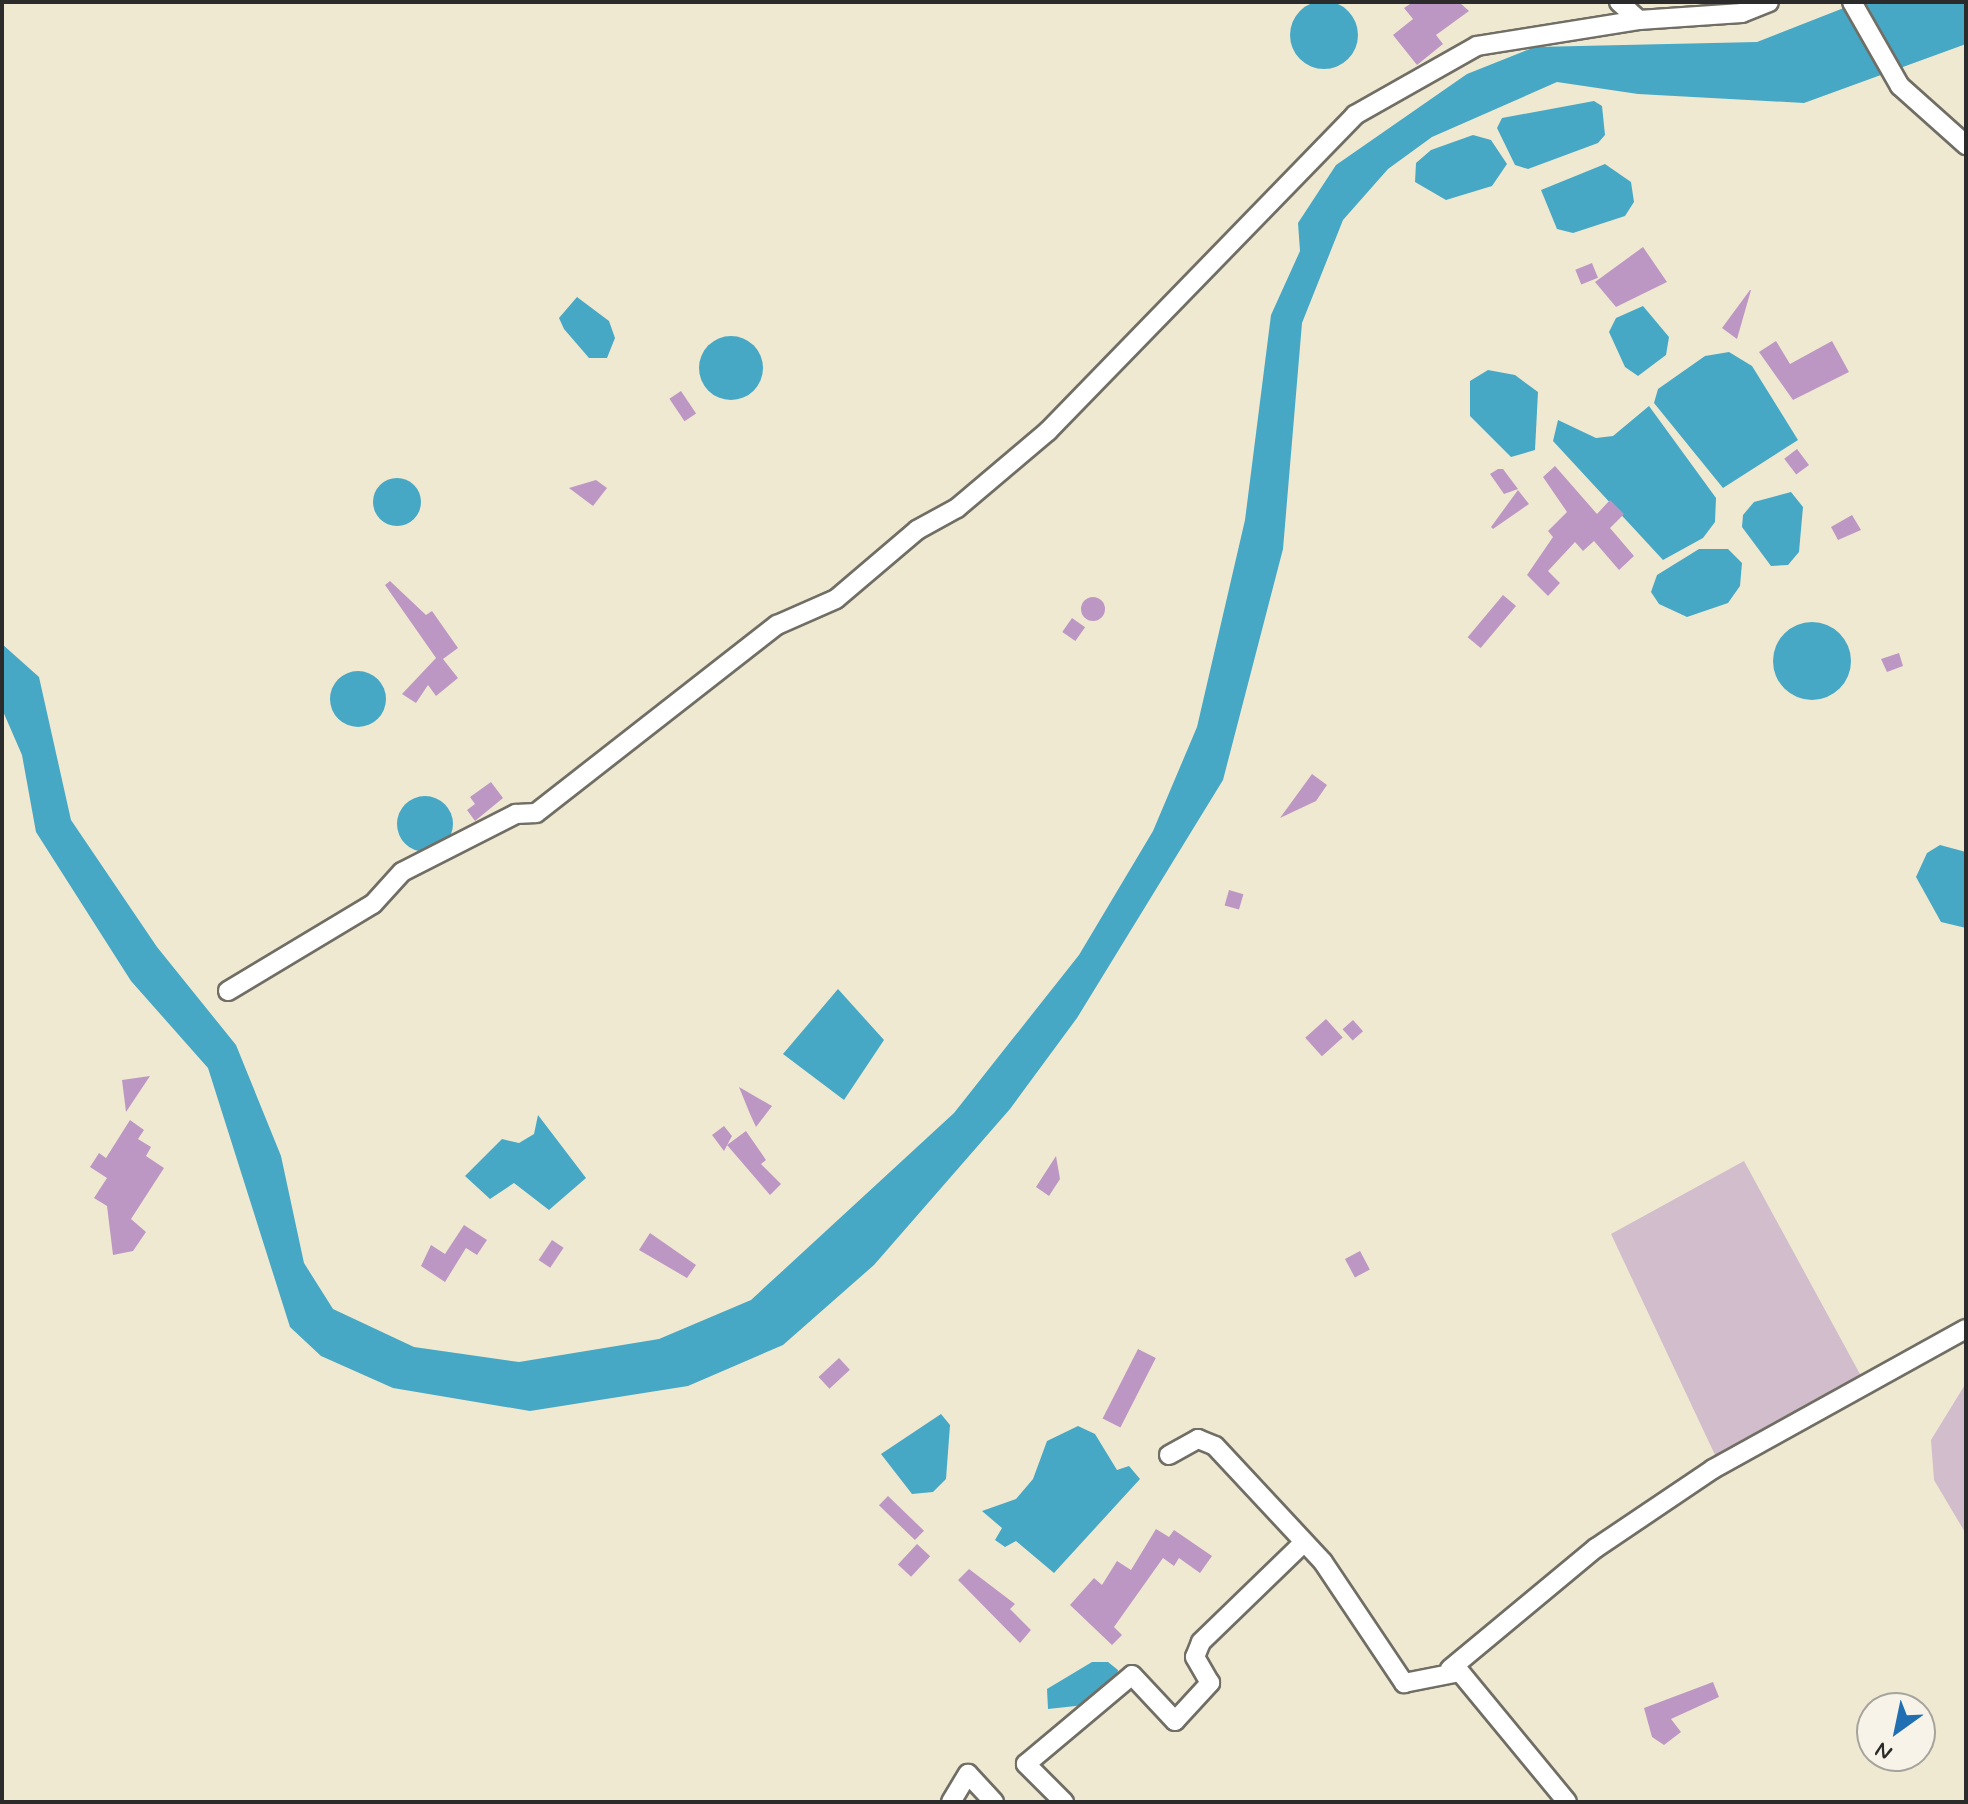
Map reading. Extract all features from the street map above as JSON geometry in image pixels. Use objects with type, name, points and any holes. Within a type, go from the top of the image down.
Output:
[{"type":"street","points":[[1619,2],[1639,20]]},
{"type":"street","points":[[228,991],[373,904],[402,872],[516,814],[536,813],[777,625],[836,599],[917,530],[957,508],[1048,431],[1355,115],[1477,46],[1639,20],[1742,13],[1769,2]]},
{"type":"street","points":[[1852,2],[1900,86],[1966,145]]},
{"type":"street","points":[[1169,1455],[1198,1439],[1215,1446],[1303,1543],[1404,1683],[1450,1669],[1596,1548],[1713,1469],[1966,1329]]},
{"type":"street","points":[[1064,1802],[1026,1764],[1132,1675],[1175,1721],[1210,1683],[1195,1657],[1201,1642],[1303,1543]]},
{"type":"street","points":[[1450,1669],[1460,1672],[1567,1802]]},
{"type":"street","points":[[951,1802],[968,1774],[994,1802]]},
{"type":"shaded area","points":[[1744,1161],[1861,1376],[1790,1424],[1716,1457],[1611,1234]]},
{"type":"shaded area","points":[[1966,1383],[1966,1534],[1934,1480],[1931,1440]]},
{"type":"water","points":[[1331,1],[1352,16],[1358,35],[1356,48],[1348,59],[1331,69],[1317,69],[1300,59],[1292,48],[1290,28],[1300,11],[1311,3]]},
{"type":"water","points":[[1859,2],[1966,2],[1966,44],[1804,103],[1638,94],[1557,82],[1432,137],[1388,169],[1343,220],[1302,323],[1283,549],[1223,780],[1077,1018],[1010,1109],[874,1265],[783,1345],[688,1386],[530,1411],[393,1388],[321,1356],[290,1327],[208,1068],[131,981],[36,832],[22,755],[2,709],[2,644],[39,677],[71,820],[157,947],[236,1045],[281,1156],[304,1263],[333,1309],[414,1347],[519,1362],[659,1339],[751,1300],[954,1113],[1079,955],[1153,831],[1197,727],[1245,520],[1271,315],[1300,251],[1298,223],[1336,165],[1467,74],[1535,47],[1757,42]]},
{"type":"water","points":[[1594,101],[1602,106],[1605,135],[1598,143],[1528,169],[1515,165],[1497,128],[1502,118]]},
{"type":"water","points":[[1473,135],[1491,140],[1507,164],[1492,186],[1446,200],[1415,182],[1416,163],[1431,150]]},
{"type":"water","points":[[1605,164],[1631,182],[1634,202],[1625,216],[1573,233],[1557,229],[1541,190]]},
{"type":"water","points":[[577,297],[609,321],[615,338],[607,358],[589,358],[564,329],[559,318]]},
{"type":"water","points":[[1643,306],[1669,337],[1666,355],[1638,376],[1625,367],[1609,332],[1616,318]]},
{"type":"water","points":[[731,336],[749,342],[757,350],[763,368],[757,386],[749,394],[731,400],[713,394],[705,386],[699,368],[705,350],[713,342]]},
{"type":"water","points":[[1729,352],[1752,366],[1798,440],[1723,488],[1654,403],[1658,389],[1705,356]]},
{"type":"water","points":[[1488,370],[1515,375],[1538,392],[1535,450],[1511,457],[1470,416],[1470,381]]},
{"type":"water","points":[[1649,406],[1716,498],[1715,522],[1703,538],[1663,560],[1553,441],[1558,420],[1596,438],[1613,436]]},
{"type":"water","points":[[397,478],[406,479],[414,485],[420,493],[420,511],[414,519],[406,525],[397,526],[388,525],[380,519],[374,511],[373,502],[374,493],[380,485],[388,479]]},
{"type":"water","points":[[1791,492],[1803,507],[1799,552],[1788,565],[1771,566],[1742,527],[1743,515],[1754,502]]},
{"type":"water","points":[[1699,549],[1728,549],[1742,563],[1740,586],[1728,603],[1687,617],[1659,604],[1651,592],[1657,575]]},
{"type":"water","points":[[1812,622],[1827,625],[1839,634],[1848,646],[1851,661],[1848,676],[1839,688],[1827,697],[1812,700],[1797,697],[1785,688],[1776,676],[1773,661],[1776,646],[1785,634],[1797,625]]},
{"type":"water","points":[[358,671],[378,679],[386,699],[378,719],[358,727],[338,719],[330,699],[338,679]]},
{"type":"water","points":[[425,796],[445,804],[453,824],[445,844],[425,852],[405,844],[397,824],[405,804]]},
{"type":"water","points":[[1940,845],[1966,852],[1966,928],[1941,922],[1916,877],[1927,853]]},
{"type":"water","points":[[838,989],[884,1040],[844,1100],[783,1054]]},
{"type":"water","points":[[538,1115],[586,1178],[549,1210],[514,1183],[490,1199],[465,1176],[502,1139],[519,1143],[534,1134]]},
{"type":"water","points":[[941,1414],[950,1425],[946,1479],[933,1492],[912,1494],[881,1454]]},
{"type":"water","points":[[1078,1426],[1095,1434],[1117,1470],[1129,1466],[1140,1479],[1054,1573],[1016,1541],[1005,1547],[995,1540],[1002,1528],[982,1511],[1016,1499],[1033,1479],[1047,1441]]},
{"type":"water","points":[[1092,1662],[1108,1662],[1118,1670],[1116,1678],[1085,1705],[1048,1709],[1047,1689]]},
{"type":"building","points":[[1413,2],[1459,2],[1469,11],[1436,35],[1443,44],[1417,65],[1393,35],[1413,19],[1404,8]]},
{"type":"building","points":[[1643,247],[1667,282],[1616,307],[1595,282]]},
{"type":"building","points":[[1592,263],[1598,278],[1581,285],[1575,270]]},
{"type":"building","points":[[1751,290],[1737,339],[1722,328]]},
{"type":"building","points":[[1776,341],[1790,364],[1832,341],[1849,372],[1793,400],[1759,352]]},
{"type":"building","points":[[681,391],[696,413],[684,421],[669,399]]},
{"type":"building","points":[[1797,449],[1809,465],[1796,475],[1784,459]]},
{"type":"building","points":[[1555,466],[1597,514],[1610,500],[1624,514],[1610,528],[1634,556],[1619,570],[1594,541],[1583,551],[1575,542],[1548,571],[1560,583],[1548,596],[1527,575],[1553,537],[1548,531],[1567,512],[1543,477]]},
{"type":"building","points":[[1503,469],[1518,489],[1504,494],[1490,474]]},
{"type":"building","points":[[596,480],[607,488],[593,506],[569,488]]},
{"type":"building","points":[[1518,490],[1529,504],[1493,529],[1491,527]]},
{"type":"building","points":[[1852,515],[1861,530],[1838,540],[1831,527]]},
{"type":"building","points":[[390,581],[426,615],[432,611],[458,648],[443,659],[458,678],[436,696],[428,685],[416,703],[402,694],[436,658],[385,585]]},
{"type":"building","points":[[1503,595],[1516,606],[1481,648],[1468,637]]},
{"type":"building","points":[[1093,597],[1101,601],[1105,609],[1101,617],[1093,621],[1085,617],[1081,609],[1085,601]]},
{"type":"building","points":[[1072,618],[1085,627],[1075,641],[1062,632]]},
{"type":"building","points":[[1899,653],[1903,666],[1887,672],[1881,659]]},
{"type":"building","points":[[1312,774],[1327,785],[1316,801],[1280,818]]},
{"type":"building","points":[[491,782],[503,798],[475,821],[467,810],[475,804],[470,797]]},
{"type":"building","points":[[1229,890],[1243,894],[1239,910],[1225,905]]},
{"type":"building","points":[[1326,1019],[1343,1038],[1322,1056],[1305,1038]]},
{"type":"building","points":[[1353,1020],[1363,1031],[1353,1041],[1343,1029]]},
{"type":"building","points":[[150,1076],[126,1112],[122,1080]]},
{"type":"building","points":[[739,1087],[772,1106],[756,1127],[750,1114]]},
{"type":"building","points":[[130,1120],[144,1130],[138,1139],[151,1147],[146,1156],[164,1168],[131,1219],[146,1232],[133,1251],[113,1255],[107,1206],[94,1198],[107,1178],[90,1167],[99,1153],[106,1158]]},
{"type":"building","points":[[724,1126],[732,1136],[724,1151],[712,1135]]},
{"type":"building","points":[[746,1131],[766,1160],[761,1164],[781,1184],[770,1195],[727,1145]]},
{"type":"building","points":[[1056,1156],[1060,1179],[1049,1196],[1036,1187]]},
{"type":"building","points":[[464,1225],[487,1240],[477,1255],[466,1248],[445,1282],[421,1266],[431,1245],[445,1254]]},
{"type":"building","points":[[650,1233],[696,1265],[687,1278],[639,1250]]},
{"type":"building","points":[[552,1240],[564,1248],[550,1268],[539,1260]]},
{"type":"building","points":[[1360,1251],[1370,1270],[1355,1278],[1345,1259]]},
{"type":"building","points":[[1138,1349],[1156,1358],[1120,1428],[1103,1418]]},
{"type":"building","points":[[839,1358],[850,1370],[829,1389],[819,1377]]},
{"type":"building","points":[[888,1496],[924,1531],[915,1540],[879,1505]]},
{"type":"building","points":[[1156,1529],[1169,1537],[1174,1530],[1212,1556],[1200,1573],[1179,1558],[1174,1566],[1163,1558],[1114,1627],[1122,1635],[1112,1645],[1070,1605],[1094,1578],[1102,1585],[1117,1561],[1131,1570]]},
{"type":"building","points":[[917,1544],[930,1556],[911,1577],[898,1564]]},
{"type":"building","points":[[969,1569],[1015,1604],[1010,1609],[1031,1630],[1020,1643],[958,1580]]},
{"type":"building","points":[[1713,1682],[1719,1697],[1671,1719],[1681,1732],[1664,1745],[1652,1737],[1644,1708]]}]
